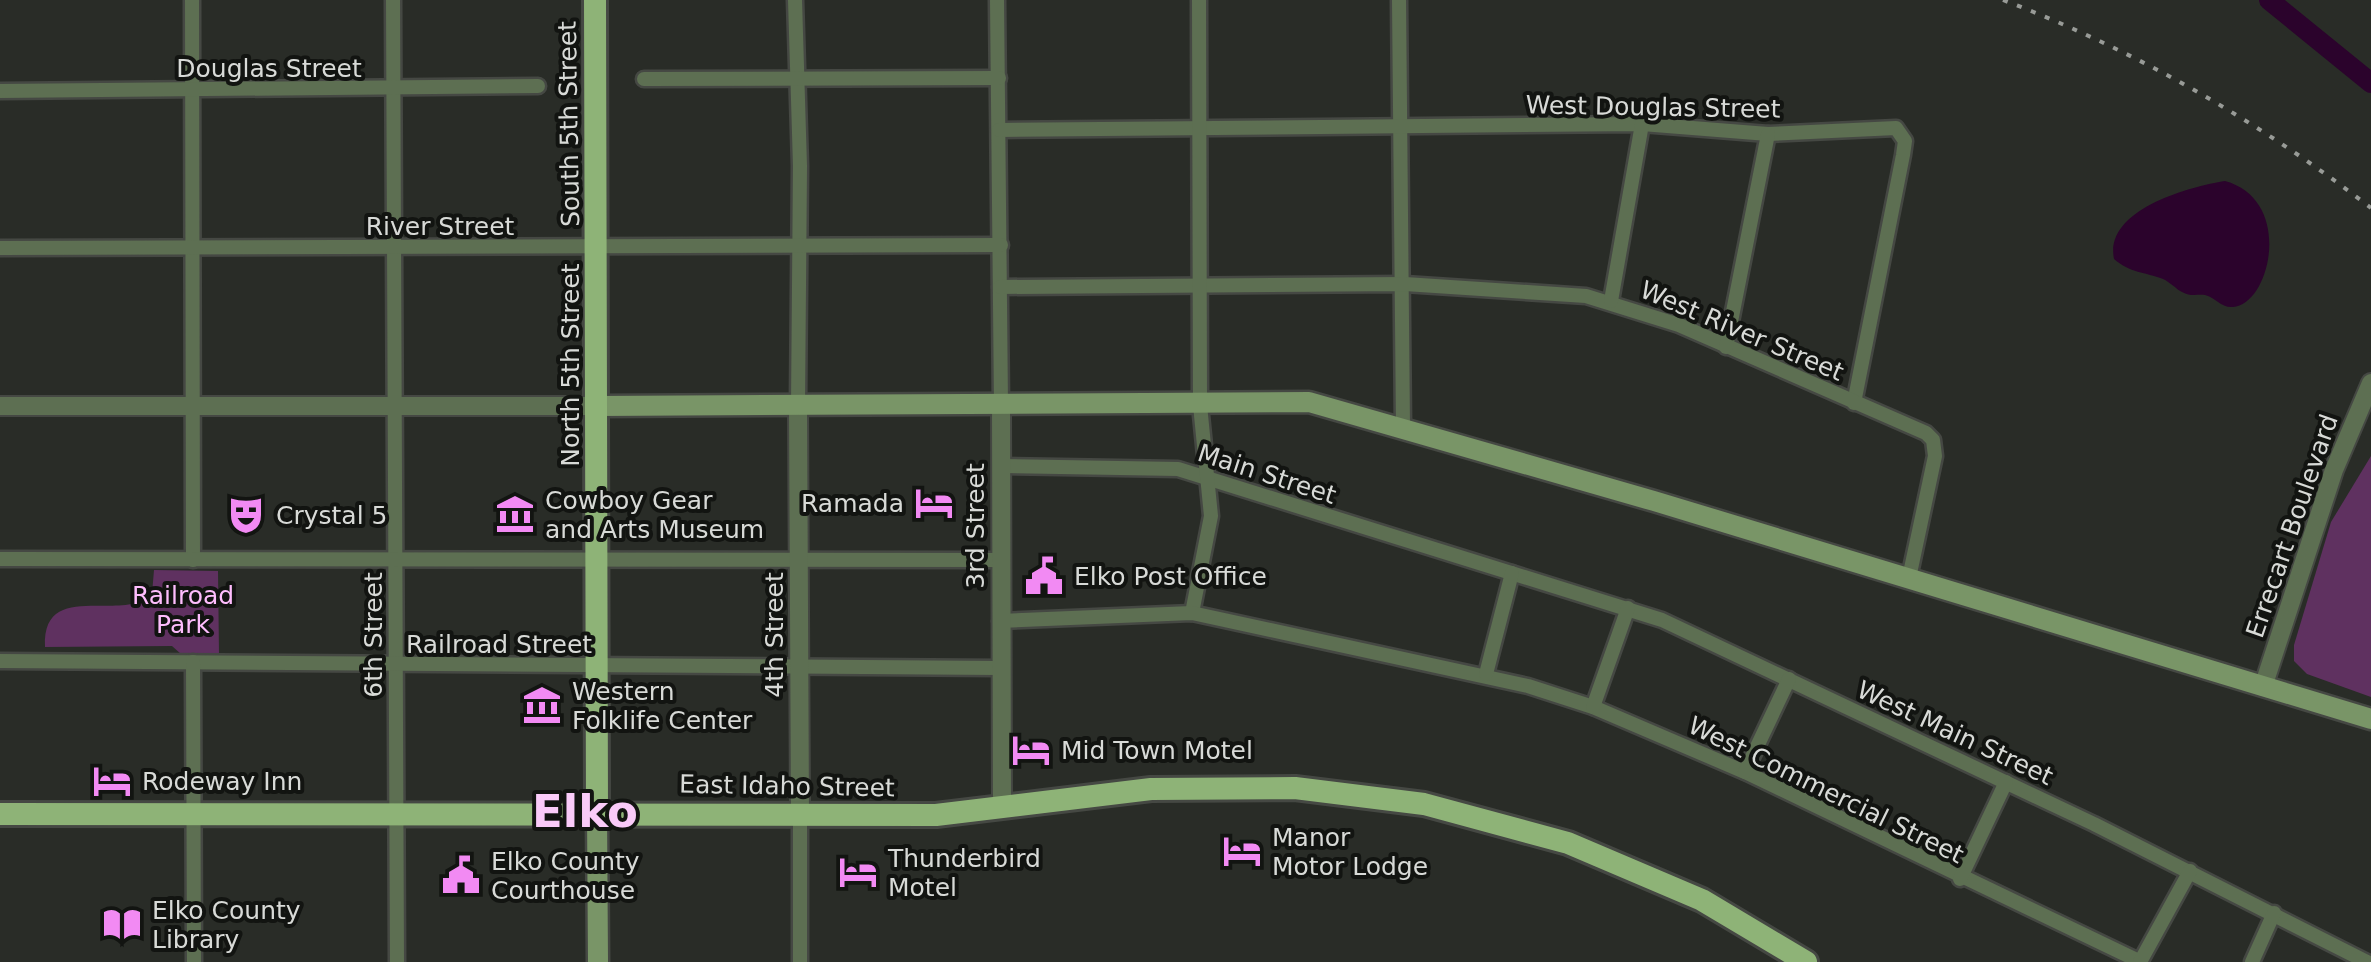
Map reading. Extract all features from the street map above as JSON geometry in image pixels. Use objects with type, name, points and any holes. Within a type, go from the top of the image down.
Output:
[{"type":"main road","name":"South 5th Street","points":[[595,0],[598,248]]},
{"type":"main road","name":"North 5th Street","points":[[598,248],[598,962]]},
{"type":"main road","points":[[598,406],[1309,402],[2371,719]]},
{"type":"main road","name":"East Idaho Street","points":[[0,814],[597,811],[936,815],[1151,789],[1232,787],[1355,794],[1451,810],[1568,843],[1702,900],[1806,962]]},
{"type":"street","name":"6th Street","points":[[394,0],[396,962]]},
{"type":"street","name":"4th Street","points":[[795,0],[799,78],[800,962]]},
{"type":"street","name":"3rd Street","points":[[996,0],[1002,806]]},
{"type":"street","points":[[1192,613],[1211,516],[1200,405],[1199,0]]},
{"type":"street","points":[[1399,0],[1405,284],[1403,428]]},
{"type":"street","points":[[192,3],[193,560]]},
{"type":"street","points":[[644,79],[998,78]]},
{"type":"street","name":"Douglas Street","points":[[0,91],[538,86]]},
{"type":"street","points":[[1610,301],[1642,124]]},
{"type":"street","name":"West Douglas Street","points":[[1401,127],[1642,124],[1768,134],[1896,128],[1902,132],[1903,155],[1854,403]]},
{"type":"street","points":[[999,130],[1401,127]]},
{"type":"street","points":[[1726,347],[1768,134]]},
{"type":"street","name":"River Street","points":[[0,248],[1000,245]]},
{"type":"street","points":[[1000,286],[1405,284]]},
{"type":"street","name":"West River Street","points":[[1405,284],[1610,301],[1914,426],[1933,440],[1929,492],[1909,578]]},
{"type":"street","name":"Errecart Boulevard","points":[[2263,687],[2334,470],[2371,383]]},
{"type":"street","points":[[0,406],[598,406]]},
{"type":"street","name":"Main Street","points":[[1001,466],[1142,466],[1204,475],[1394,540],[1512,573]]},
{"type":"street","points":[[0,559],[1000,560]]},
{"type":"street","points":[[1486,674],[1512,573]]},
{"type":"street","name":"West Main Street","points":[[1512,573],[1628,608],[1789,679],[2190,871],[2367,962]]},
{"type":"street","points":[[1593,707],[1628,608]]},
{"type":"street","name":"West Commercial Street","points":[[1000,621],[1192,613],[1486,674],[1593,707],[1746,772],[1960,879],[2140,962]]},
{"type":"street","name":"Railroad Street","points":[[0,660],[800,670],[999,668]]},
{"type":"street","points":[[192,662],[194,962]]},
{"type":"street","points":[[1746,772],[1789,679]]},
{"type":"street","points":[[1960,879],[2006,782]]},
{"type":"street","points":[[2140,962],[2190,871]]},
{"type":"street","points":[[2252,962],[2274,913]]},
{"type":"green space","points":[[2371,456],[2371,697],[2307,674],[2294,661],[2294,645],[2331,522]]},
{"type":"green space","name":"Railroad Park","points":[[154,570],[218,571],[219,654],[181,654],[172,646],[45,647],[48,626],[56,614],[70,608],[139,602],[152,594]]},
{"type":"shaded area","points":[[2225,181],[2247,192],[2261,208],[2268,228],[2265,271],[2246,302],[2229,307],[2205,295],[2185,294],[2163,279],[2132,270],[2114,259],[2114,242],[2135,214],[2171,195]]},
{"type":"waterway","points":[[2269,0],[2371,83]]},
{"type":"railway","points":[[2003,0],[2101,42],[2195,90],[2285,146],[2371,208]]},
{"type":"place","name":"Ramada","points":[[934,503]]},
{"type":"place","name":"Cowboy Gear and Arts Museum","points":[[515,514]]},
{"type":"place","name":"Crystal 5","points":[[246,515]]},
{"type":"place","name":"Elko Post Office","points":[[1044,576]]},
{"type":"place","name":"Western Folklife Center","points":[[542,705]]},
{"type":"place","name":"Mid Town Motel","points":[[1031,750]]},
{"type":"place","name":"Rodeway Inn","points":[[112,781]]},
{"type":"place","name":"Manor Motor Lodge","points":[[1242,851]]},
{"type":"place","name":"Thunderbird Motel","points":[[858,872]]},
{"type":"place","name":"Elko County Courthouse","points":[[461,875]]},
{"type":"place","name":"Elko County Library","points":[[122,924]]},
{"type":"district","name":"Elko","points":[[585,811]]}]
